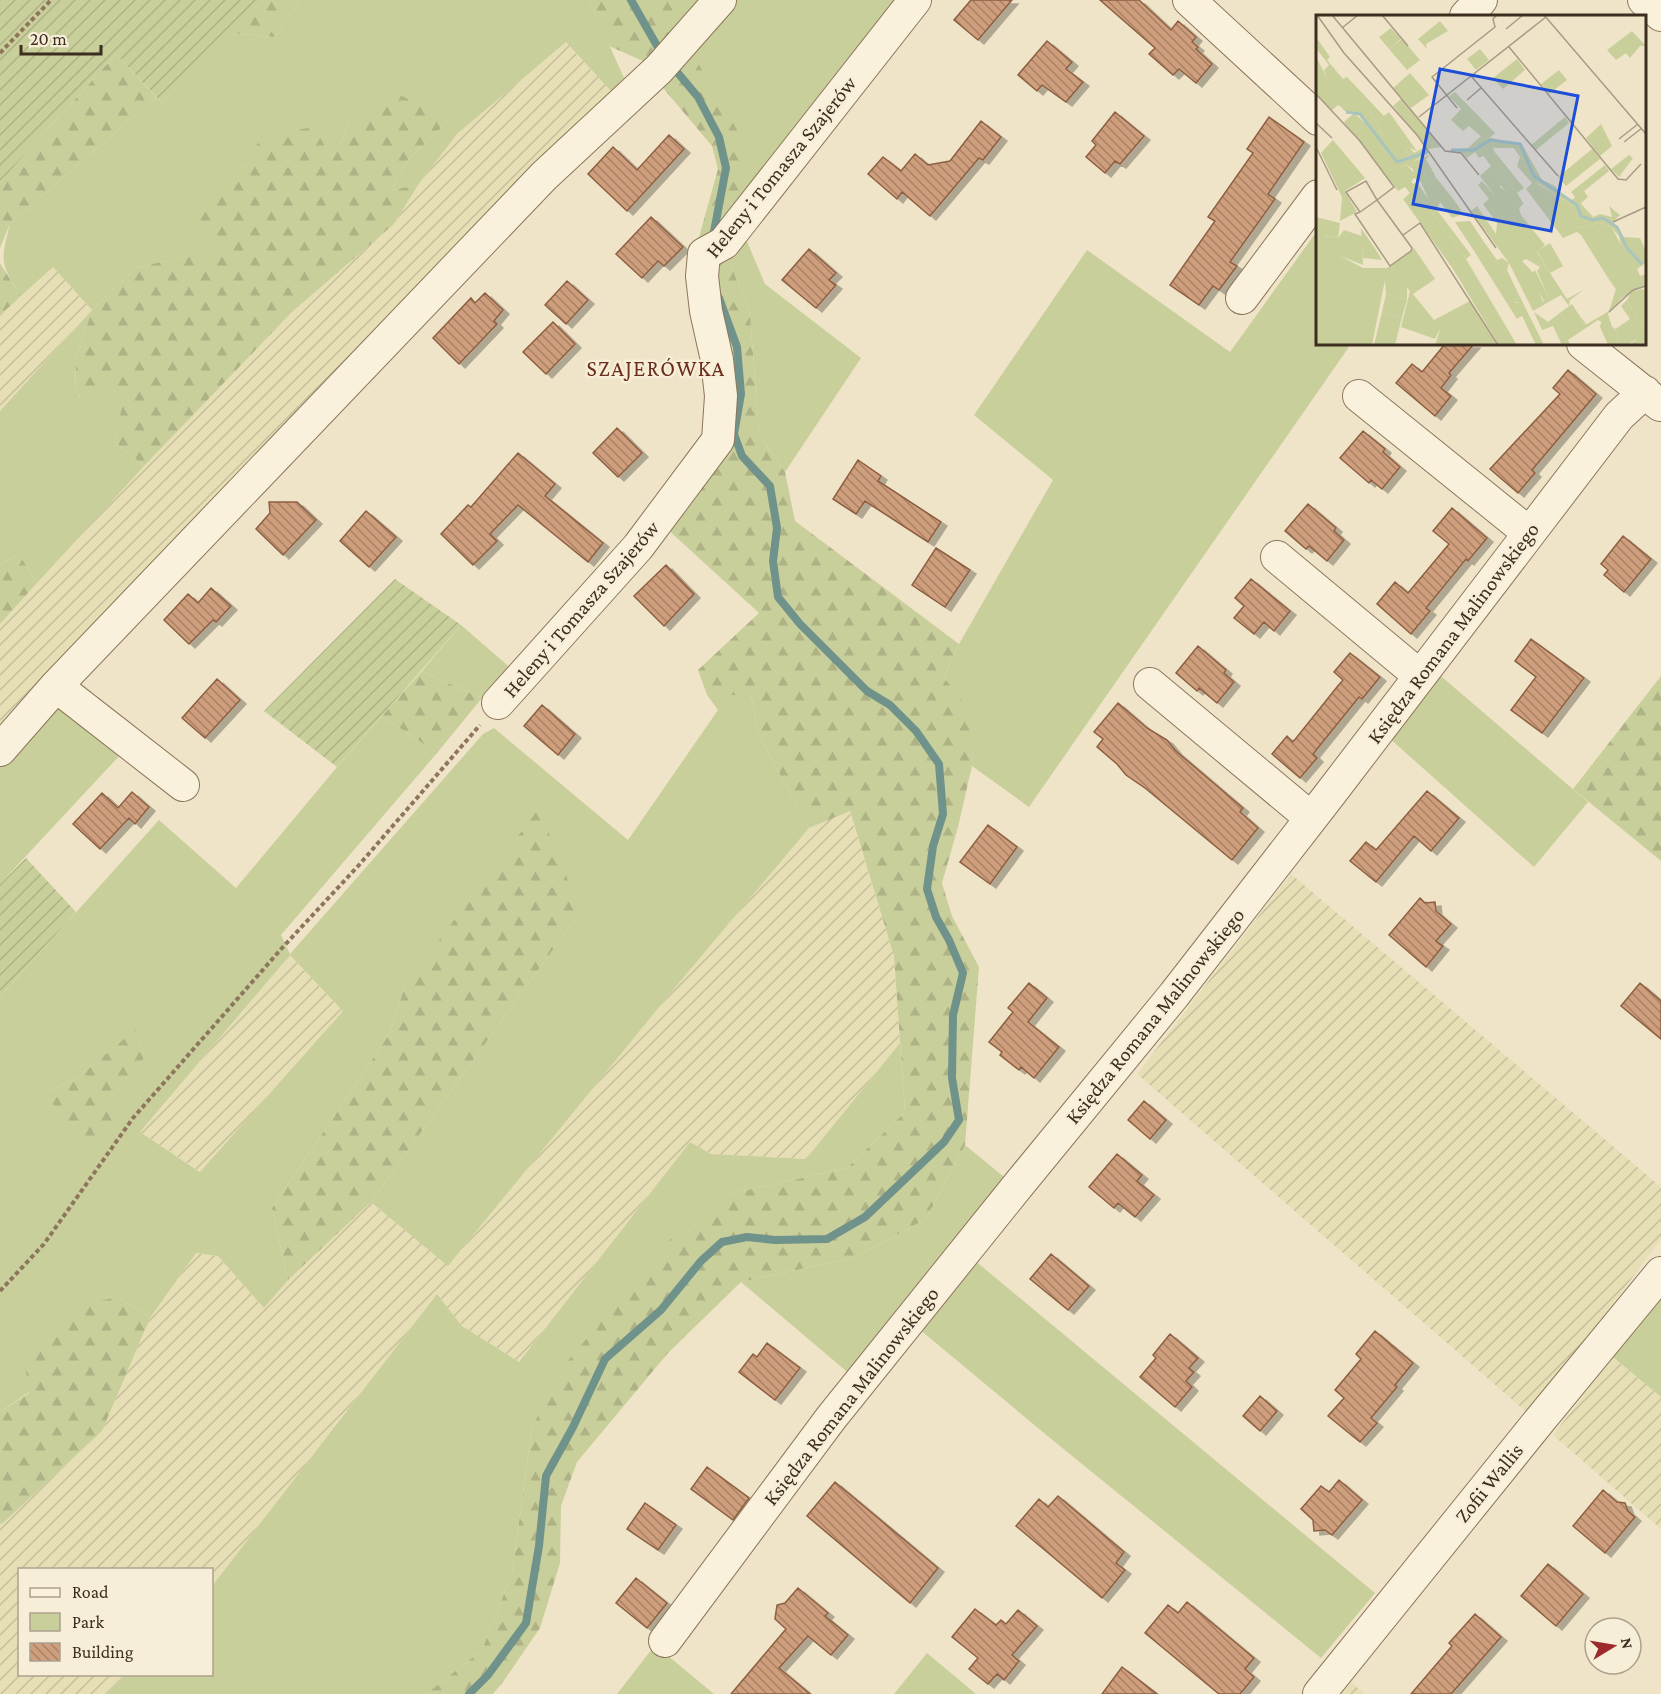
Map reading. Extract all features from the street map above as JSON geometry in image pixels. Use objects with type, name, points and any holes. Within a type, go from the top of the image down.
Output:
[{"type":"street","points":[[0,750],[56,686],[544,176],[659,69],[720,0]]},
{"type":"street","name":"Heleny i Tomasza Szajerów","points":[[498,704],[638,547],[718,440],[721,396],[717,360],[706,310],[702,276],[704,254],[724,243],[915,0]]},
{"type":"street","points":[[1189,0],[1316,118]]},
{"type":"street","points":[[1467,15],[1480,0]]},
{"type":"street","points":[[1644,0],[1661,15]]},
{"type":"street","points":[[1242,298],[1316,197]]},
{"type":"street","points":[[1585,345],[1653,399]]},
{"type":"street","points":[[1359,396],[1529,533]]},
{"type":"street","name":"Księdza Romana Malinowskiego","points":[[665,1641],[831,1418],[1174,995],[1619,416],[1653,399]]},
{"type":"street","points":[[1277,557],[1420,676]]},
{"type":"street","points":[[1150,684],[1311,818]]},
{"type":"street","points":[[56,686],[183,785]]},
{"type":"street","name":"Zofii Wallis","points":[[1319,1694],[1540,1419],[1661,1273]]},
{"type":"path","points":[[0,53],[51,0]]},
{"type":"path","points":[[0,1291],[44,1244],[133,1118],[282,948],[359,865],[498,704]]},
{"type":"shaded area","points":[[566,42],[611,91],[0,733],[0,624],[115,496],[293,311],[394,224],[418,185],[457,134]]},
{"type":"shaded area","points":[[53,267],[92,310],[0,411],[0,315]]},
{"type":"shaded area","points":[[849,810],[894,956],[900,1043],[806,1159],[711,1154],[690,1142],[519,1362],[462,1326],[437,1294],[213,1585],[213,1568],[18,1568],[18,1676],[124,1676],[106,1694],[0,1694],[0,1524],[102,1431],[150,1318],[196,1253],[218,1256],[264,1308],[288,1280],[371,1202],[449,1265],[673,990],[809,828]]},
{"type":"shaded area","points":[[1291,874],[1661,1187],[1661,1239],[1530,1415],[1137,1074]]},
{"type":"shaded area","points":[[290,955],[343,1011],[201,1172],[140,1132]]},
{"type":"shaded area","points":[[1613,1357],[1661,1397],[1661,1529],[1553,1435]]},
{"type":"shaded area","points":[[1345,1677],[1365,1694],[1332,1694]]},
{"type":"green space","points":[[0,0],[263,0],[162,103],[116,54],[0,182]]},
{"type":"green space","points":[[263,0],[299,0],[275,37],[230,33]]},
{"type":"green space","points":[[299,0],[589,0],[624,78],[611,91],[566,42],[457,134],[418,185],[392,190],[406,162],[449,120],[349,121],[340,145],[331,157],[213,250],[135,268],[92,310],[53,267],[21,296],[4,262],[10,224],[156,97],[162,103],[230,33],[275,37]]},
{"type":"green space","points":[[589,0],[701,0],[645,62],[609,46]]},
{"type":"green space","points":[[736,0],[901,0],[746,202],[691,51]]},
{"type":"green space","points":[[691,51],[743,140],[746,202],[696,248],[718,169],[712,146],[658,82]]},
{"type":"green space","points":[[116,54],[156,97],[10,224],[0,248],[0,182]]},
{"type":"green space","points":[[398,94],[449,120],[406,162],[392,190],[418,185],[394,224],[293,311],[144,466],[114,441],[126,390],[75,396],[76,360],[92,310],[135,268],[212,250],[196,209],[266,135],[314,127],[331,157],[340,145],[349,121]]},
{"type":"green space","points":[[1316,232],[1316,345],[1350,345],[1029,807],[972,766],[974,719],[944,677],[959,644],[1053,480],[974,415],[1087,250],[1230,352]]},
{"type":"green space","points":[[746,239],[765,284],[861,358],[785,472],[759,435],[750,314],[729,260]]},
{"type":"green space","points":[[729,260],[750,314],[759,435],[785,472],[795,521],[959,644],[944,677],[975,719],[972,766],[942,883],[952,916],[979,967],[965,1145],[926,1219],[856,1257],[741,1282],[668,1353],[577,1462],[561,1506],[560,1563],[540,1628],[503,1682],[493,1694],[426,1694],[482,1650],[512,1573],[532,1427],[566,1363],[670,1240],[725,1195],[847,1168],[905,1112],[894,956],[850,811],[809,828],[759,736],[751,695],[707,695],[698,670],[759,613],[665,527],[713,463],[711,269]]},
{"type":"green space","points":[[0,263],[21,296],[0,315]]},
{"type":"green space","points":[[92,310],[76,360],[75,396],[127,389],[114,441],[144,466],[37,583],[19,554],[0,565],[0,411]]},
{"type":"green space","points":[[19,554],[37,583],[0,624],[0,565]]},
{"type":"green space","points":[[395,579],[461,625],[337,767],[264,711]]},
{"type":"green space","points":[[461,625],[514,671],[482,698],[422,671]]},
{"type":"green space","points":[[422,671],[482,698],[437,753],[382,716]]},
{"type":"green space","points":[[1435,671],[1588,802],[1534,867],[1388,737]]},
{"type":"green space","points":[[1661,676],[1661,861],[1573,789]]},
{"type":"green space","points":[[707,695],[751,695],[759,736],[809,828],[673,990],[448,1266],[371,1202],[575,919],[405,985],[390,1033],[272,1208],[288,1280],[264,1308],[218,1256],[196,1253],[150,1318],[118,1297],[29,1392],[0,1412],[0,997],[159,820],[236,888],[382,716],[437,753],[281,935],[290,954],[483,734],[494,728],[628,840],[718,710]],"holes":[[[290,955],[343,1011],[200,1172],[140,1132]],[[136,1030],[145,1057],[109,1099],[43,1093],[76,1079]]]},
{"type":"green space","points":[[55,702],[121,754],[0,884],[0,765]]},
{"type":"green space","points":[[537,811],[564,862],[575,919],[371,1202],[288,1280],[272,1208],[390,1033],[405,985]]},
{"type":"green space","points":[[26,858],[76,912],[0,997],[0,884]]},
{"type":"green space","points":[[136,1029],[145,1057],[109,1099],[118,1117],[96,1153],[43,1093],[76,1079]]},
{"type":"green space","points":[[900,1043],[905,1112],[847,1168],[725,1195],[532,1427],[512,1573],[482,1650],[426,1694],[106,1694],[124,1676],[213,1676],[213,1585],[437,1294],[462,1326],[519,1362],[690,1142],[711,1154],[806,1159]]},
{"type":"green space","points":[[965,1145],[1009,1181],[852,1376],[741,1282],[856,1257],[926,1219]]},
{"type":"green space","points":[[973,1259],[1375,1593],[1321,1658],[919,1329]]},
{"type":"green space","points":[[1661,1296],[1661,1397],[1613,1357]]},
{"type":"green space","points":[[118,1297],[150,1318],[102,1431],[0,1524],[0,1412],[29,1393],[25,1364],[70,1307]]},
{"type":"green space","points":[[655,1645],[714,1694],[617,1694]]},
{"type":"green space","points":[[927,1653],[976,1694],[894,1694]]},
{"type":"building","points":[[971,0],[1012,0],[978,40],[954,20]]},
{"type":"building","points":[[1100,0],[1139,0],[1171,30],[1178,21],[1196,37],[1192,42],[1198,47],[1196,49],[1212,64],[1196,83],[1179,69],[1173,75],[1149,54],[1155,48]]},
{"type":"building","points":[[1047,41],[1072,62],[1066,69],[1083,82],[1066,102],[1042,85],[1037,91],[1018,75]]},
{"type":"building","points":[[1115,112],[1144,136],[1120,164],[1115,161],[1105,173],[1086,157],[1096,145],[1092,141]]},
{"type":"building","points":[[1269,117],[1304,142],[1268,194],[1275,199],[1230,262],[1237,266],[1219,290],[1213,286],[1199,305],[1170,285],[1215,221],[1208,217],[1253,153],[1247,149]]},
{"type":"building","points":[[981,121],[1001,137],[983,160],[979,158],[930,216],[902,192],[897,199],[868,174],[883,157],[901,171],[915,154],[928,165],[950,161]]},
{"type":"building","points":[[669,135],[684,149],[627,211],[588,174],[613,147],[637,170]]},
{"type":"building","points":[[651,217],[683,247],[664,266],[658,261],[642,278],[616,254]]},
{"type":"building","points":[[809,249],[836,273],[829,280],[836,285],[816,308],[782,280]]},
{"type":"building","points":[[567,281],[588,300],[566,324],[545,305]]},
{"type":"building","points":[[485,293],[503,310],[494,321],[497,324],[459,364],[433,338],[471,298],[475,303]]},
{"type":"building","points":[[553,322],[575,344],[546,374],[523,352]]},
{"type":"building","points":[[1444,345],[1473,345],[1449,373],[1451,375],[1441,388],[1451,396],[1435,416],[1396,383],[1412,364],[1422,372]]},
{"type":"building","points":[[1568,370],[1596,394],[1532,470],[1535,473],[1518,493],[1490,469],[1560,394],[1553,388]]},
{"type":"building","points":[[617,428],[642,453],[618,477],[593,453]]},
{"type":"building","points":[[1363,431],[1385,449],[1383,452],[1400,467],[1382,489],[1371,480],[1369,483],[1340,458]]},
{"type":"building","points":[[518,453],[555,484],[545,496],[603,543],[588,562],[518,505],[490,534],[497,541],[473,565],[441,534],[468,505],[471,507]]},
{"type":"building","points":[[858,460],[881,476],[878,481],[941,522],[928,542],[865,501],[856,514],[833,499]]},
{"type":"building","points":[[269,502],[297,502],[316,520],[283,555],[256,529],[270,513]]},
{"type":"building","points":[[1308,504],[1336,528],[1334,531],[1344,540],[1327,561],[1309,546],[1306,549],[1285,531]]},
{"type":"building","points":[[1452,508],[1487,538],[1468,561],[1466,559],[1426,608],[1430,611],[1411,634],[1377,604],[1395,582],[1408,593],[1449,544],[1433,531]]},
{"type":"building","points":[[366,511],[396,537],[369,567],[340,541]]},
{"type":"building","points":[[1623,536],[1651,559],[1624,592],[1604,575],[1608,570],[1601,564]]},
{"type":"building","points":[[936,548],[970,570],[945,607],[912,585]]},
{"type":"building","points":[[666,565],[694,594],[664,626],[634,596]]},
{"type":"building","points":[[1251,579],[1290,611],[1274,631],[1264,622],[1254,634],[1234,618],[1244,606],[1235,598]]},
{"type":"building","points":[[211,588],[231,606],[216,622],[213,620],[189,644],[164,620],[188,594],[198,603]]},
{"type":"building","points":[[1531,639],[1584,678],[1542,733],[1511,710],[1536,677],[1515,661]]},
{"type":"building","points":[[1198,646],[1226,670],[1224,673],[1234,682],[1217,703],[1199,688],[1197,691],[1176,673]]},
{"type":"building","points":[[1350,653],[1380,677],[1362,699],[1359,697],[1313,754],[1317,758],[1300,778],[1272,754],[1287,736],[1293,742],[1343,680],[1334,672]]},
{"type":"building","points":[[217,679],[240,700],[205,738],[182,718]]},
{"type":"building","points":[[1118,703],[1147,728],[1167,740],[1176,751],[1243,808],[1240,812],[1258,828],[1232,860],[1126,775],[1097,747],[1103,739],[1094,732]]},
{"type":"building","points":[[542,705],[575,734],[558,755],[524,726]]},
{"type":"building","points":[[1427,791],[1459,818],[1431,851],[1414,836],[1376,882],[1350,861],[1366,842],[1376,850]]},
{"type":"building","points":[[132,792],[149,807],[135,824],[129,818],[100,849],[73,824],[102,793],[118,808]]},
{"type":"building","points":[[988,825],[1017,847],[990,884],[960,862]]},
{"type":"building","points":[[1420,898],[1425,903],[1435,902],[1436,911],[1451,924],[1436,941],[1443,946],[1426,967],[1389,935]]},
{"type":"building","points":[[1029,983],[1047,998],[1028,1022],[1059,1047],[1034,1078],[1021,1067],[1019,1070],[1000,1055],[1002,1052],[989,1042],[1013,1012],[1008,1008]]},
{"type":"building","points":[[1640,983],[1661,1001],[1661,1039],[1621,1006]]},
{"type":"building","points":[[1144,1101],[1166,1120],[1150,1139],[1128,1120]]},
{"type":"building","points":[[1117,1154],[1142,1175],[1137,1181],[1154,1195],[1135,1217],[1118,1203],[1114,1208],[1089,1187]]},
{"type":"building","points":[[1051,1254],[1089,1286],[1068,1310],[1030,1279]]},
{"type":"building","points":[[1375,1331],[1413,1363],[1395,1385],[1397,1387],[1371,1418],[1377,1423],[1360,1442],[1328,1416],[1344,1398],[1335,1390],[1361,1359],[1356,1354]]},
{"type":"building","points":[[1170,1334],[1198,1358],[1189,1368],[1194,1372],[1186,1381],[1192,1387],[1175,1407],[1140,1377],[1156,1358],[1153,1355]]},
{"type":"building","points":[[767,1343],[800,1368],[775,1400],[739,1372],[753,1354],[757,1357]]},
{"type":"building","points":[[1260,1396],[1277,1411],[1260,1431],[1243,1416]]},
{"type":"building","points":[[707,1467],[749,1498],[733,1520],[691,1489]]},
{"type":"building","points":[[1339,1480],[1362,1500],[1332,1535],[1325,1530],[1314,1531],[1313,1520],[1301,1509],[1321,1486],[1329,1492]]},
{"type":"building","points":[[835,1482],[938,1568],[910,1603],[807,1516]]},
{"type":"building","points":[[1603,1490],[1617,1502],[1625,1503],[1628,1511],[1635,1517],[1605,1553],[1573,1526]]},
{"type":"building","points":[[1058,1496],[1124,1552],[1116,1563],[1125,1570],[1102,1598],[1016,1526],[1039,1499],[1048,1507]]},
{"type":"building","points":[[645,1503],[676,1525],[658,1550],[627,1529]]},
{"type":"building","points":[[1548,1564],[1583,1594],[1556,1626],[1521,1596]]},
{"type":"building","points":[[636,1578],[667,1603],[647,1628],[616,1603]]},
{"type":"building","points":[[798,1588],[828,1613],[825,1616],[848,1635],[831,1655],[808,1636],[779,1668],[810,1694],[731,1694],[786,1629],[775,1619],[777,1605],[785,1603]]},
{"type":"building","points":[[1187,1602],[1254,1658],[1245,1669],[1254,1677],[1240,1694],[1219,1694],[1145,1633],[1168,1605],[1178,1613]]},
{"type":"building","points":[[975,1609],[996,1625],[1001,1620],[1006,1624],[1018,1610],[1037,1626],[1012,1655],[1019,1661],[1004,1680],[997,1674],[988,1684],[969,1669],[978,1658],[952,1637]]},
{"type":"building","points":[[1475,1614],[1501,1637],[1451,1694],[1411,1694],[1452,1646],[1449,1643]]},
{"type":"building","points":[[1122,1667],[1157,1694],[1102,1694]]},
{"type":"waterway","points":[[631,0],[660,51]]},
{"type":"waterway","points":[[672,66],[698,97],[719,137],[726,168],[713,237]]},
{"type":"waterway","points":[[469,1694],[488,1675],[526,1623],[539,1546],[546,1476],[573,1427],[605,1359],[661,1310],[701,1261],[722,1242],[747,1237],[775,1240],[827,1239],[865,1217],[944,1142],[959,1120],[952,1078],[953,1015],[963,973],[936,917],[927,889],[933,846],[943,814],[939,764],[916,731],[890,705],[867,691],[800,624],[778,597],[773,561],[777,528],[770,486],[742,456],[734,434],[741,394],[737,347],[719,298]]},
{"type":"district","name":"SZAJERÓWKA","points":[[656,368]]}]
